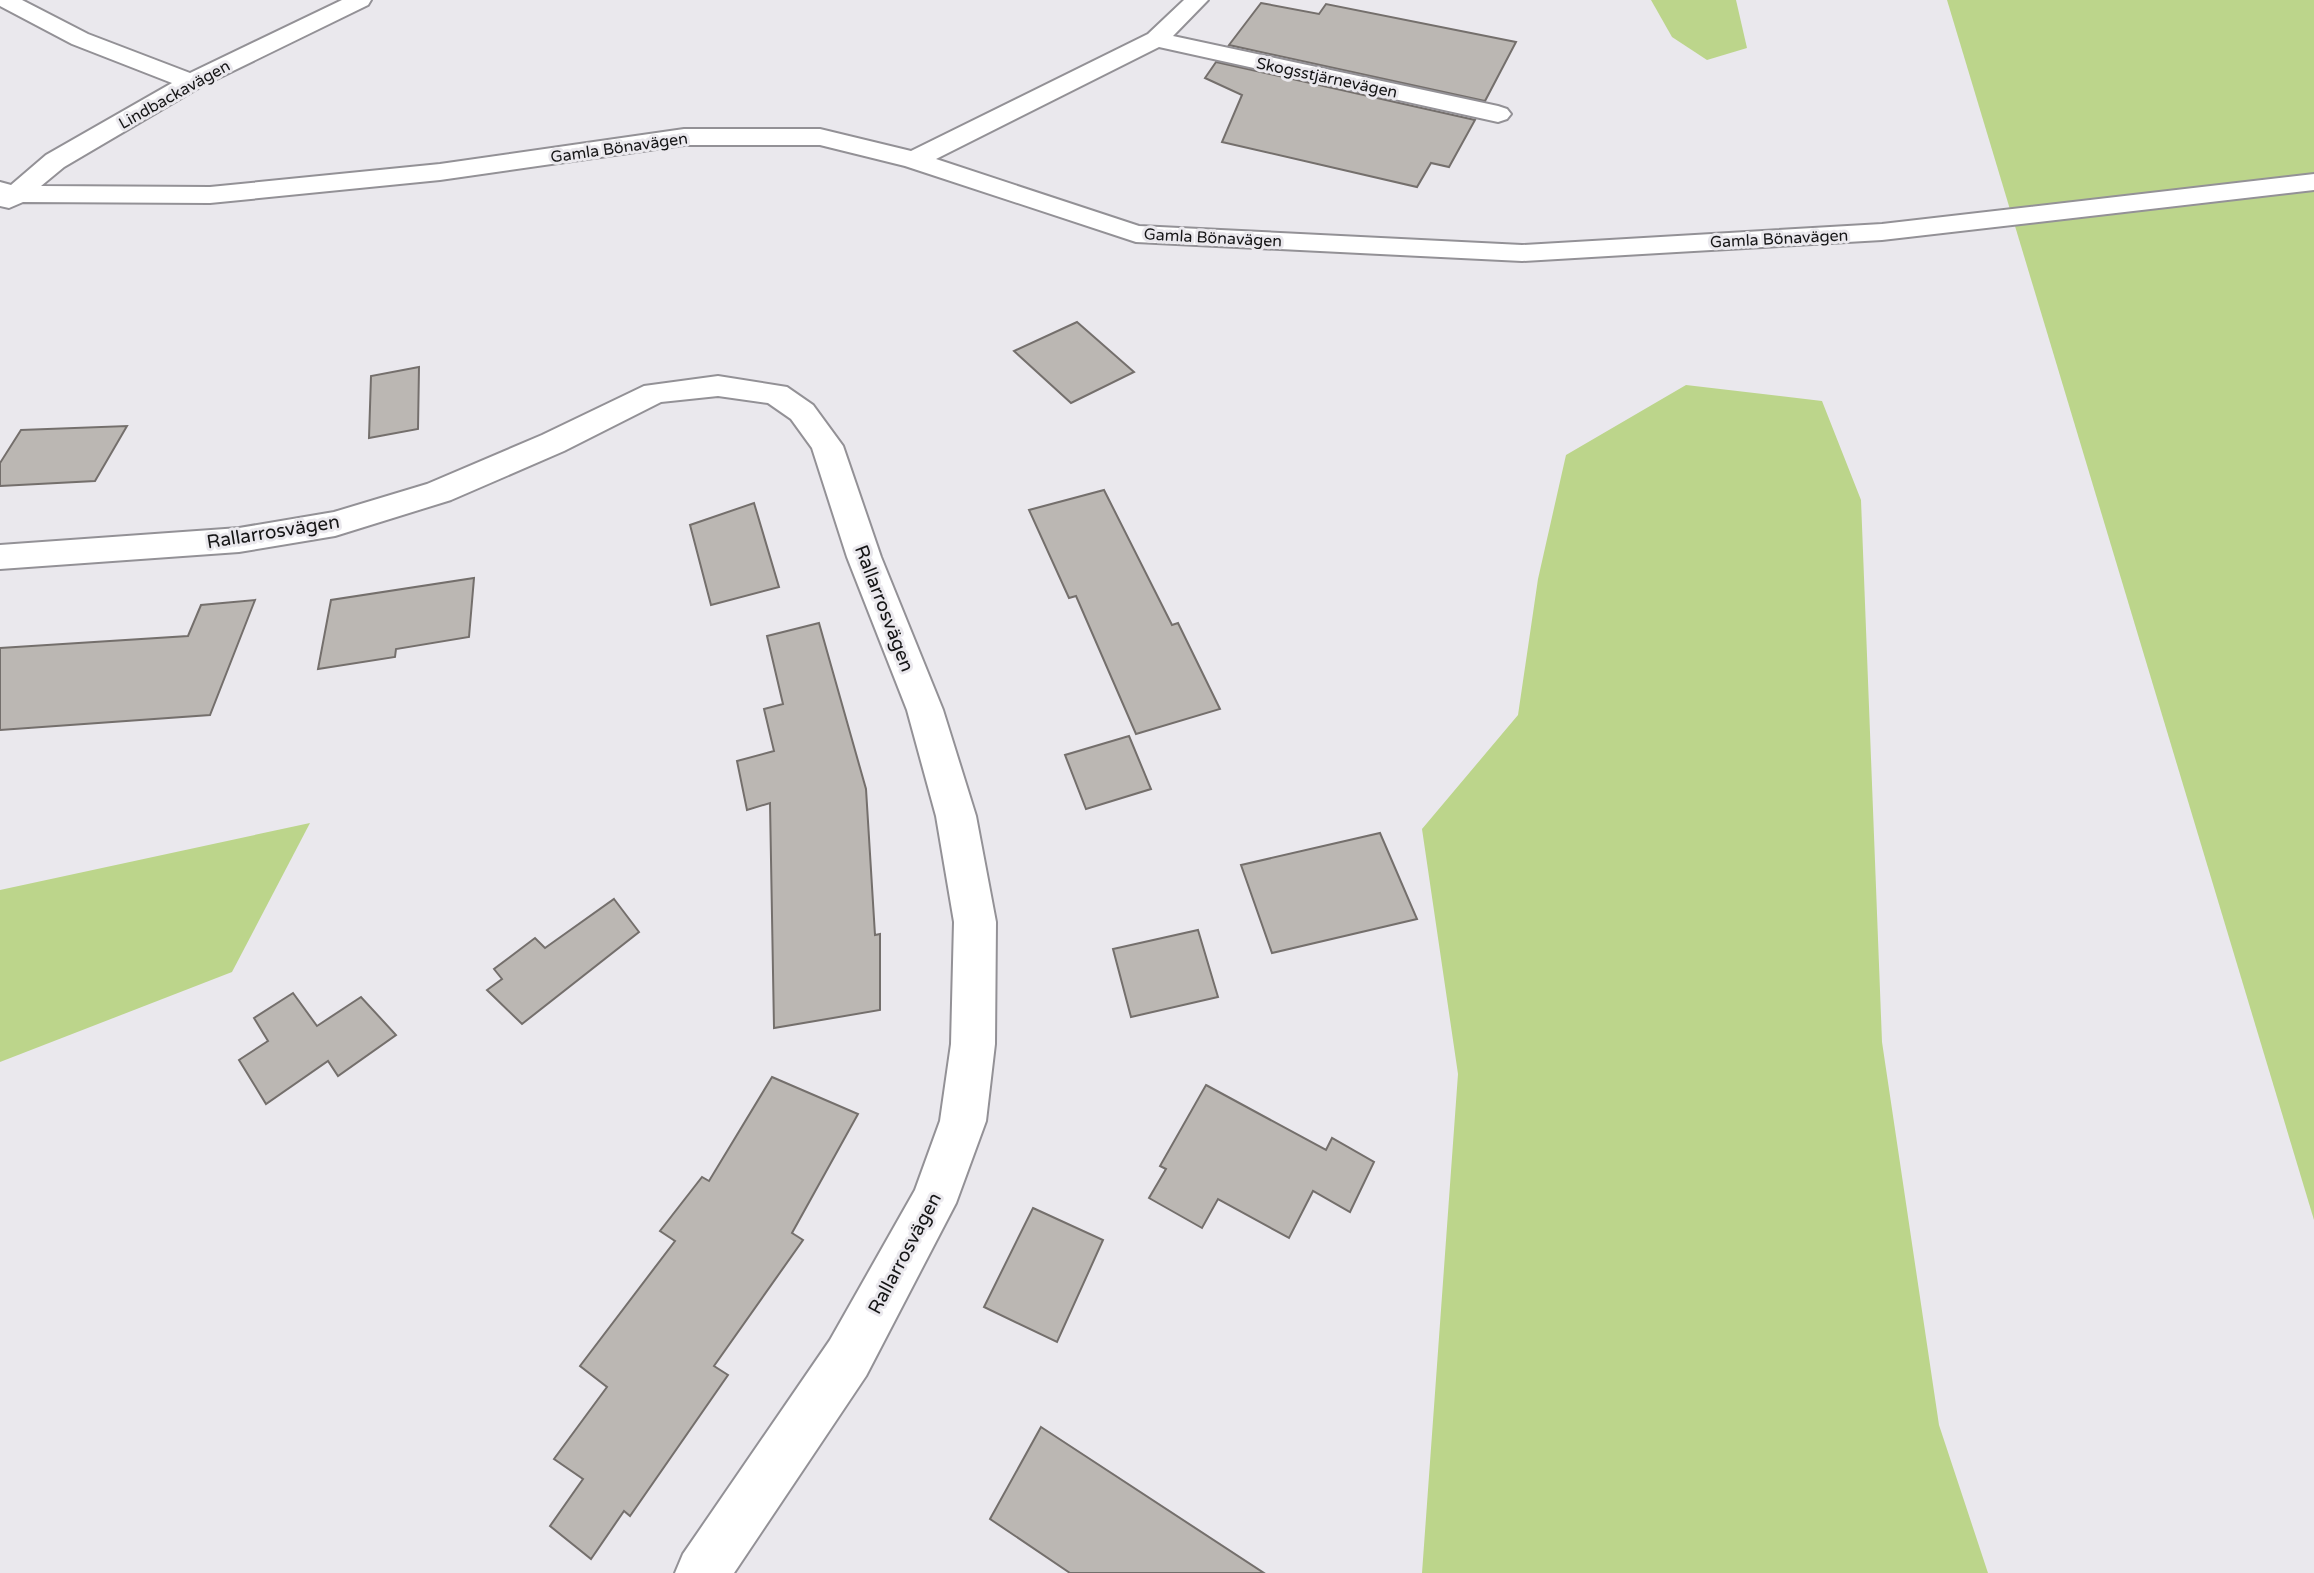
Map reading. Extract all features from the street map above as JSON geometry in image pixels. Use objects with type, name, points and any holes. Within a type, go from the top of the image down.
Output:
[{"type":"street","points":[[5,0],[80,39],[191,82]]},
{"type":"street","name":"Lindbackavägen","points":[[5,197],[55,161],[191,82],[360,0]]},
{"type":"street","points":[[914,160],[1156,39],[1197,0]]},
{"type":"street","name":"Skogsstjärnevägen","points":[[1156,39],[1498,114]]},
{"type":"street","name":"Gamla Bönavägen","points":[[5,197],[210,195],[440,172],[684,137],[820,137],[914,160],[1136,233],[1522,253],[1882,232],[2314,182]]},
{"type":"street","name":"Rallarrosvägen","points":[[0,557],[239,540],[335,524],[439,492],[553,443],[655,393],[718,386],[776,394],[802,412],[827,446],[864,557],[925,710],[956,816],[975,922],[973,1044],[963,1121],[933,1203],[848,1358],[702,1573]]},
{"type":"green space","points":[[1651,0],[1736,0],[1747,48],[1707,60],[1672,37]]},
{"type":"green space","points":[[1947,0],[2314,0],[2314,1220]]},
{"type":"green space","points":[[1686,385],[1822,401],[1861,500],[1882,1042],[1939,1425],[1988,1573],[1422,1573],[1458,1074],[1422,829],[1518,715],[1538,579],[1566,455]]},
{"type":"green space","points":[[310,823],[232,972],[0,1062],[0,890]]},
{"type":"building","points":[[1261,3],[1319,14],[1326,4],[1516,42],[1485,101],[1229,45]]},
{"type":"building","points":[[1216,62],[1475,120],[1449,167],[1431,163],[1417,187],[1222,142],[1242,95],[1205,78]]},
{"type":"building","points":[[1077,322],[1134,372],[1071,403],[1014,351]]},
{"type":"building","points":[[419,367],[418,429],[369,438],[371,376]]},
{"type":"building","points":[[127,426],[95,481],[0,486],[0,463],[21,430]]},
{"type":"building","points":[[1104,490],[1172,625],[1178,623],[1220,709],[1136,734],[1076,596],[1069,598],[1029,510]]},
{"type":"building","points":[[754,503],[779,587],[711,605],[690,525]]},
{"type":"building","points":[[474,578],[469,637],[396,649],[395,657],[318,669],[331,600]]},
{"type":"building","points":[[255,600],[210,715],[0,730],[0,648],[188,636],[201,605]]},
{"type":"building","points":[[819,623],[866,789],[875,935],[880,934],[880,1010],[774,1028],[770,803],[747,810],[737,761],[774,751],[764,709],[783,704],[767,636]]},
{"type":"building","points":[[1129,736],[1151,789],[1086,809],[1065,755]]},
{"type":"building","points":[[1380,833],[1417,919],[1272,953],[1241,865]]},
{"type":"building","points":[[614,899],[639,932],[522,1024],[487,990],[502,979],[494,969],[535,938],[545,948]]},
{"type":"building","points":[[1198,930],[1218,997],[1131,1017],[1113,949]]},
{"type":"building","points":[[293,993],[317,1026],[361,997],[396,1035],[338,1076],[328,1061],[266,1104],[239,1060],[268,1041],[254,1018]]},
{"type":"building","points":[[772,1077],[858,1114],[792,1233],[803,1240],[714,1366],[728,1375],[630,1516],[624,1511],[591,1559],[550,1526],[583,1479],[554,1459],[607,1387],[580,1366],[675,1241],[660,1231],[702,1177],[709,1181]]},
{"type":"building","points":[[1206,1085],[1326,1150],[1332,1138],[1374,1162],[1350,1212],[1313,1191],[1289,1238],[1218,1199],[1202,1228],[1149,1198],[1166,1169],[1160,1166]]},
{"type":"building","points":[[1033,1208],[1103,1240],[1057,1342],[984,1307]]},
{"type":"building","points":[[1041,1427],[1264,1573],[1070,1573],[990,1519]]}]
